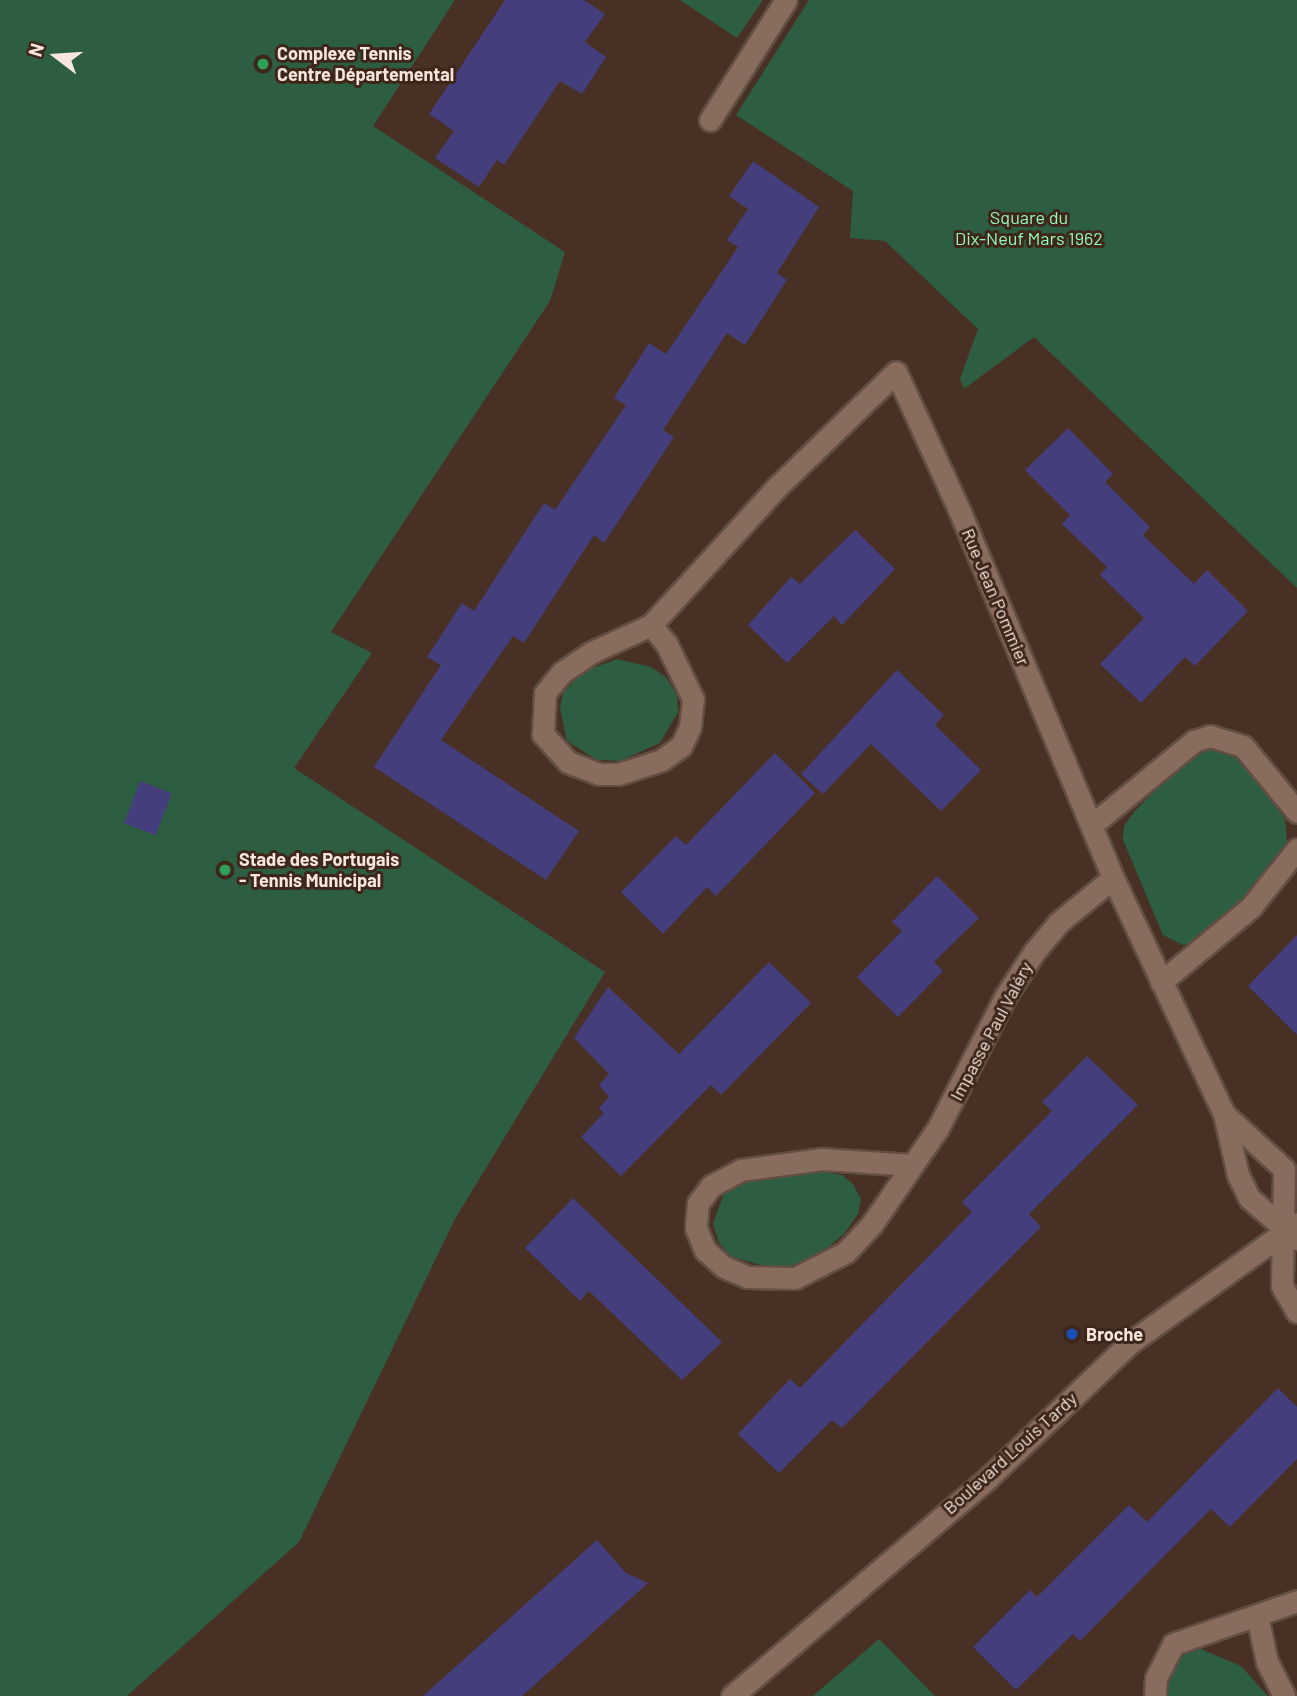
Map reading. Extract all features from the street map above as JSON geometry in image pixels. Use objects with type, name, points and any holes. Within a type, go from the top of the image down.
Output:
[{"type":"street","points":[[710,120],[786,0]]},
{"type":"street","name":"Rue Jean Pommier","points":[[651,625],[777,487],[895,372],[1093,824],[1113,878],[1224,1114],[1238,1175],[1249,1198],[1292,1231]]},
{"type":"street","points":[[651,625],[667,645],[693,698],[690,727],[681,746],[662,760],[618,774],[599,774],[568,762],[543,734],[545,694],[561,673],[592,652],[651,625]]},
{"type":"street","points":[[1093,824],[1194,741],[1210,736],[1243,746],[1297,812]]},
{"type":"street","points":[[1161,982],[1251,906],[1297,849]]},
{"type":"street","name":"Impasse Paul Valéry","points":[[912,1165],[822,1159],[741,1170],[710,1186],[698,1203],[696,1228],[705,1250],[724,1267],[771,1281],[795,1278],[846,1252],[872,1224],[912,1165],[969,1074],[1006,997],[1034,951],[1058,923],[1113,878]]},
{"type":"street","name":"Rue Jean Pommier","points":[[1224,1114],[1284,1168],[1292,1231],[1282,1286],[1297,1312]]},
{"type":"street","name":"Boulevard Louis Tardy","points":[[732,1696],[988,1478],[1131,1342],[1292,1231]]},
{"type":"street","points":[[1155,1696],[1156,1678],[1173,1644],[1194,1633],[1257,1616],[1297,1601]]},
{"type":"street","points":[[1257,1616],[1267,1662],[1284,1696]]},
{"type":"green space","name":"Stade des Portugais - Tennis Municipal","points":[[0,0],[455,0],[373,126],[565,252],[550,301],[331,632],[372,653],[294,768],[605,972],[455,1219],[299,1542],[127,1696],[0,1696]]},
{"type":"green space","points":[[680,0],[763,0],[737,38]]},
{"type":"green space","name":"Square du Dix-Neuf Mars 1962","points":[[809,0],[1297,0],[1297,588],[1034,337],[964,389],[960,379],[978,329],[885,241],[850,238],[853,191],[736,115]]},
{"type":"green space","points":[[617,659],[651,667],[666,677],[677,695],[678,712],[660,743],[620,761],[597,760],[567,741],[560,708],[563,693],[582,672]]},
{"type":"green space","points":[[1204,747],[1232,755],[1254,771],[1285,820],[1287,842],[1269,872],[1235,907],[1196,942],[1183,945],[1163,935],[1123,840],[1124,826],[1191,753]]},
{"type":"green space","points":[[819,1171],[842,1175],[853,1184],[861,1199],[858,1214],[844,1234],[820,1254],[790,1267],[768,1267],[732,1257],[719,1243],[713,1224],[724,1193],[759,1176]]},
{"type":"green space","points":[[879,1639],[935,1696],[813,1696]]},
{"type":"green space","points":[[1194,1646],[1241,1666],[1268,1696],[1167,1696],[1172,1665]]},
{"type":"building","points":[[505,0],[584,0],[605,14],[585,42],[606,57],[582,94],[560,81],[504,165],[497,160],[479,187],[435,158],[454,131],[429,114]]},
{"type":"building","points":[[753,161],[819,207],[777,273],[787,280],[745,345],[727,333],[663,430],[674,437],[604,543],[594,535],[524,643],[513,636],[441,740],[579,831],[546,880],[374,767],[441,665],[427,657],[462,603],[474,611],[544,503],[555,510],[626,405],[614,398],[649,343],[666,354],[738,247],[727,240],[748,209],[729,196]]},
{"type":"building","points":[[1068,428],[1113,474],[1105,482],[1150,527],[1143,535],[1194,584],[1207,570],[1248,611],[1195,666],[1185,657],[1141,703],[1100,664],[1144,618],[1100,575],[1107,567],[1062,524],[1070,515],[1025,470]]},
{"type":"building","points":[[855,530],[895,569],[842,625],[834,616],[787,663],[748,625],[791,577],[800,584]]},
{"type":"building","points":[[897,670],[944,715],[935,725],[981,770],[941,811],[871,744],[823,794],[801,774]]},
{"type":"building","points":[[775,753],[815,793],[716,896],[707,887],[663,934],[621,892],[676,836],[686,845]]},
{"type":"building","points":[[140,781],[172,793],[156,835],[124,823]]},
{"type":"building","points":[[937,876],[979,918],[934,962],[943,971],[898,1017],[857,977],[902,931],[892,922]]},
{"type":"building","points":[[1297,935],[1297,1035],[1248,986]]},
{"type":"building","points":[[769,962],[811,1003],[721,1095],[711,1085],[621,1176],[581,1137],[604,1113],[599,1108],[609,1097],[599,1085],[609,1074],[574,1038],[608,987],[679,1054]]},
{"type":"building","points":[[1087,1056],[1138,1105],[1029,1214],[1041,1227],[842,1428],[832,1420],[779,1473],[738,1434],[790,1379],[800,1388],[972,1212],[962,1202],[1052,1111],[1042,1102]]},
{"type":"building","points":[[573,1198],[722,1342],[682,1380],[589,1291],[580,1301],[525,1248]]},
{"type":"building","points":[[1278,1388],[1297,1407],[1297,1459],[1230,1527],[1211,1509],[1080,1641],[1073,1634],[1016,1690],[973,1647],[1030,1590],[1037,1597],[1129,1505],[1147,1522]]},
{"type":"building","points":[[597,1540],[626,1573],[648,1583],[522,1696],[423,1696]]},
{"type":"place","name":"Complexe Tennis Centre Départemental","points":[[263,64]]},
{"type":"place","name":"Stade des Portugais - Tennis Municipal","points":[[225,870]]},
{"type":"place","name":"Broche","points":[[1072,1334]]}]
